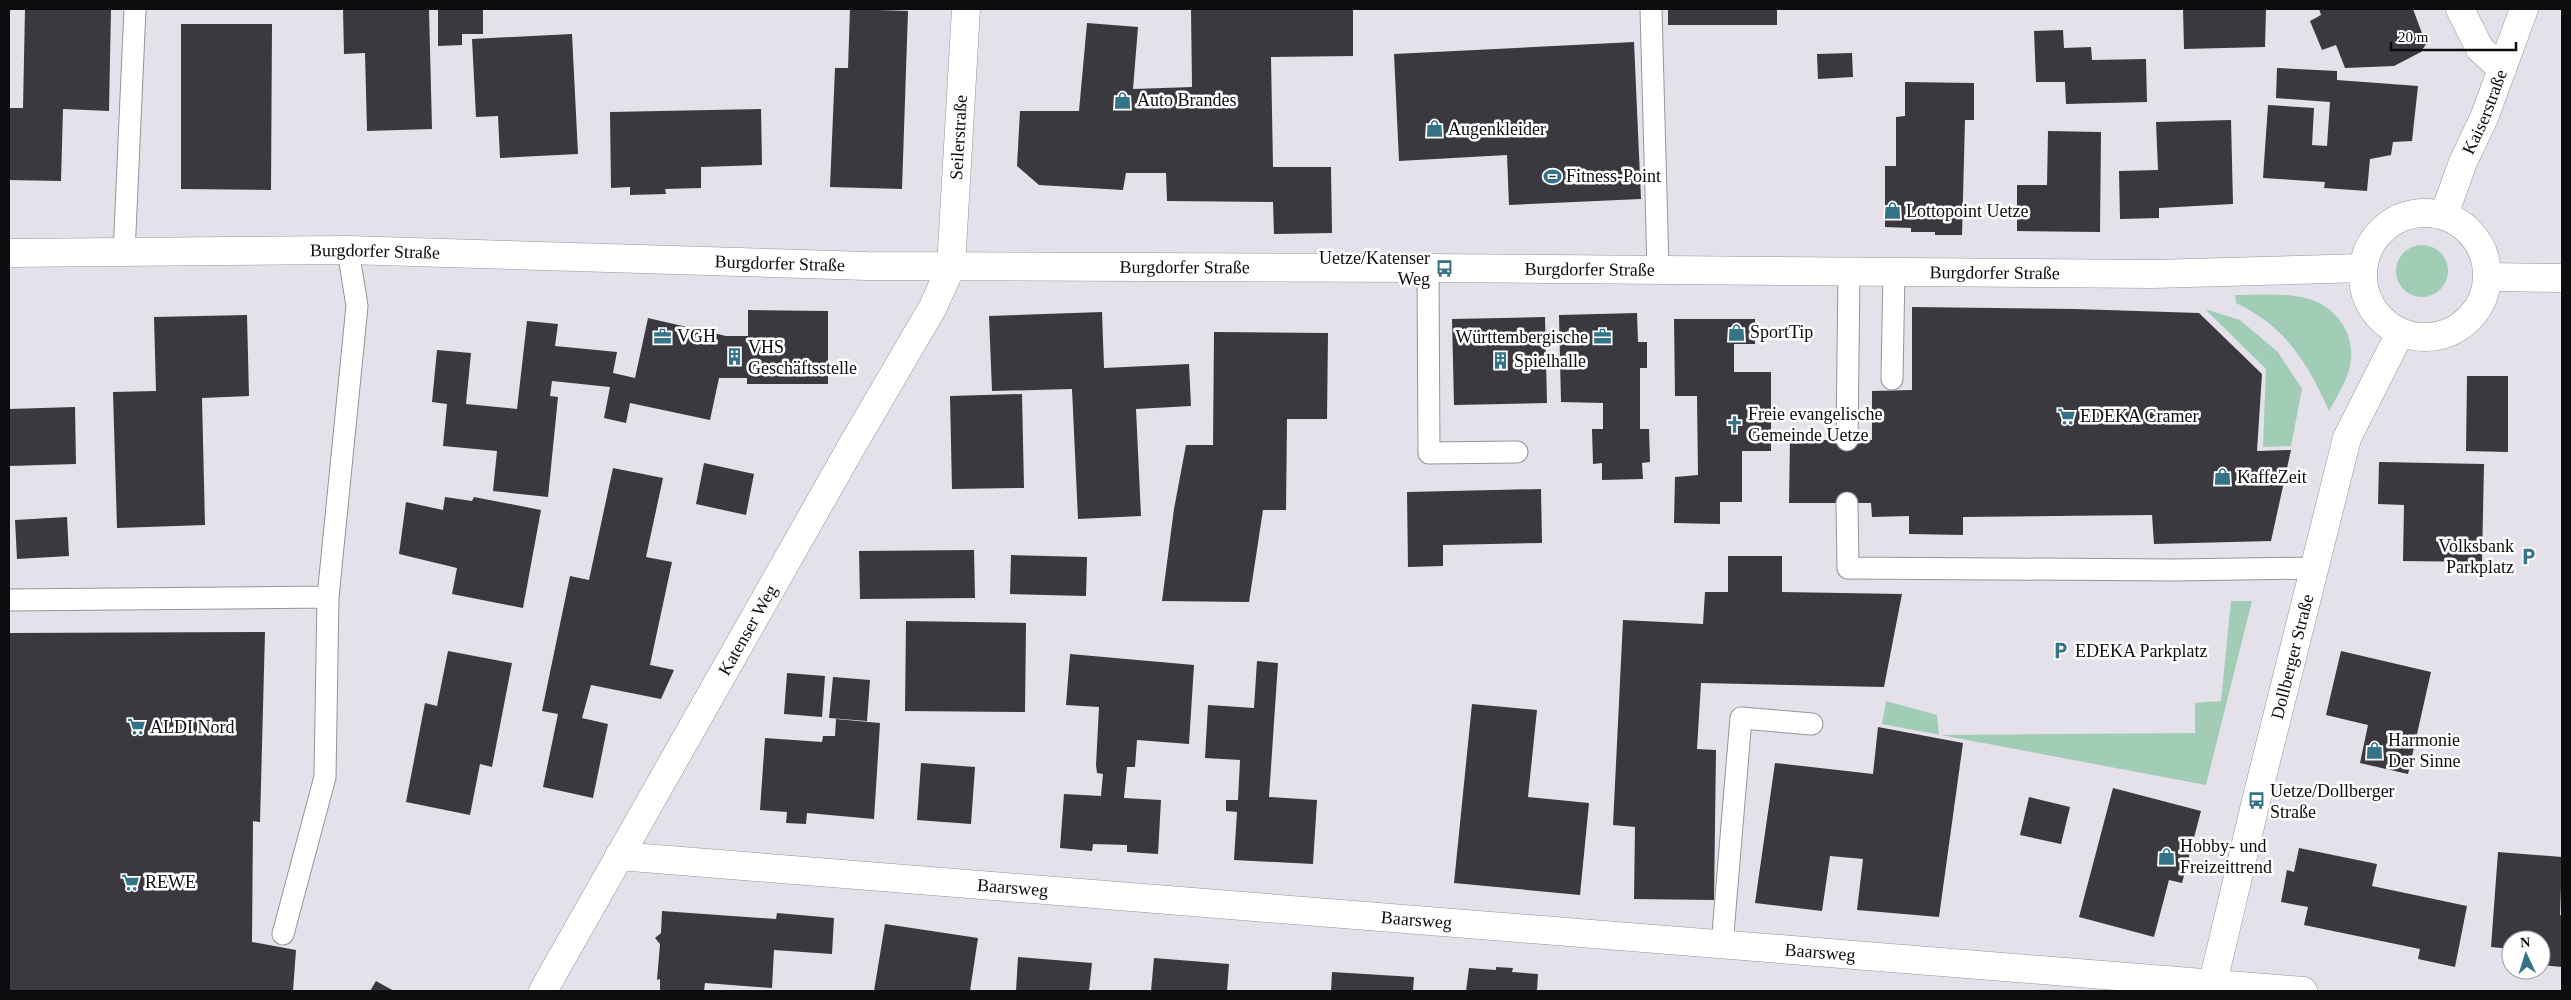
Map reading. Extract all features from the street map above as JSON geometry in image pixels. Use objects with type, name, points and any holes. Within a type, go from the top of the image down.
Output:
[{"type":"main road","name":"Seilerstraße","points":[[950,267],[966,9]]},
{"type":"main road","points":[[2460,9],[2480,49],[2502,69]]},
{"type":"main road","name":"Kaiserstraße","points":[[2444,215],[2524,9]]},
{"type":"main road","points":[[2426,213],[2444,215],[2462,224],[2476,238],[2485,257],[2488,277],[2481,303],[2474,314],[2459,328],[2440,336],[2420,338],[2400,333],[2383,322],[2371,306],[2364,288],[2362,268],[2367,250],[2377,235],[2391,223],[2408,215],[2426,213]]},
{"type":"main road","name":"Burgdorfer Straße","points":[[9,253],[124,254],[348,250],[950,267],[1658,269],[2153,274],[2362,268]]},
{"type":"main road","name":"Katenser Weg","points":[[543,991],[933,306],[950,267]]},
{"type":"main road","points":[[2488,277],[2562,278]]},
{"type":"main road","name":"Dollberger Straße","points":[[2212,988],[2313,568],[2347,438],[2400,333]]},
{"type":"main road","name":"Baarsweg","points":[[619,856],[1722,945],[2212,988],[2303,991]]},
{"type":"lane","points":[[124,254],[135,9]]},
{"type":"lane","points":[[1651,9],[1658,269]]},
{"type":"lane","points":[[283,934],[325,777],[328,597],[357,306],[348,250]]},
{"type":"lane","points":[[1428,268],[1429,453],[1517,452]]},
{"type":"lane","points":[[1847,440],[1849,271]]},
{"type":"lane","points":[[1892,379],[1894,272]]},
{"type":"lane","points":[[1847,503],[1848,568],[2176,570],[2313,568]]},
{"type":"lane","points":[[9,600],[328,597]]},
{"type":"lane","points":[[1722,945],[1741,718],[1812,724]]},
{"type":"green space","points":[[2422,245],[2432,247],[2440,253],[2446,261],[2448,271],[2446,281],[2440,289],[2432,295],[2422,297],[2412,295],[2404,289],[2398,281],[2396,271],[2398,261],[2404,253],[2412,247]]},
{"type":"green space","points":[[2235,295],[2293,296],[2313,300],[2324,306],[2342,323],[2347,333],[2351,357],[2345,380],[2329,411],[2313,377],[2293,348],[2268,323],[2236,303]]},
{"type":"green space","points":[[2205,309],[2240,320],[2278,352],[2302,389],[2291,446],[2263,447],[2266,369]]},
{"type":"green space","points":[[2231,601],[2252,601],[2206,785],[1940,735],[2195,733],[2195,703],[2221,701]]},
{"type":"green space","points":[[1886,701],[1937,715],[1939,735],[1882,724]]},
{"type":"building","points":[[25,9],[111,9],[109,111],[63,109],[61,181],[9,180],[9,108],[23,108]]},
{"type":"building","points":[[343,9],[429,9],[432,129],[367,131],[365,53],[344,54]]},
{"type":"building","points":[[438,9],[483,9],[483,34],[462,34],[462,45],[438,46]]},
{"type":"building","points":[[850,9],[908,11],[902,189],[830,187],[835,68],[848,68]]},
{"type":"building","points":[[1191,9],[1353,9],[1353,56],[1271,57],[1273,167],[1331,167],[1332,233],[1274,234],[1273,202],[1167,201],[1166,173],[1126,173],[1123,190],[1039,185],[1017,166],[1020,111],[1079,111],[1087,23],[1138,27],[1133,89],[1192,87]]},
{"type":"building","points":[[1668,9],[1777,9],[1777,25],[1668,25]]},
{"type":"building","points":[[2183,9],[2266,9],[2265,47],[2184,49]]},
{"type":"building","points":[[2319,9],[2413,9],[2426,44],[2421,52],[2394,66],[2345,68],[2336,45],[2322,50],[2310,21],[2321,15]]},
{"type":"building","points":[[181,24],[272,24],[271,190],[181,189]]},
{"type":"building","points":[[2063,30],[2064,48],[2091,47],[2092,60],[2146,59],[2147,102],[2066,104],[2065,82],[2036,82],[2034,31]]},
{"type":"building","points":[[572,34],[578,154],[500,158],[498,116],[476,117],[472,39]]},
{"type":"building","points":[[1634,42],[1641,199],[1509,205],[1507,155],[1399,161],[1394,54]]},
{"type":"building","points":[[1852,53],[1853,77],[1818,79],[1817,54]]},
{"type":"building","points":[[2277,68],[2337,71],[2337,80],[2418,86],[2412,141],[2393,142],[2391,155],[2370,159],[2367,191],[2324,188],[2325,182],[2263,178],[2268,105],[2314,108],[2312,145],[2327,146],[2330,102],[2276,98]]},
{"type":"building","points":[[1905,82],[1974,83],[1974,120],[1965,120],[1962,235],[1935,235],[1935,232],[1911,232],[1911,228],[1885,227],[1885,166],[1896,166],[1896,117],[1905,116]]},
{"type":"building","points":[[761,109],[762,165],[701,167],[701,188],[665,189],[666,194],[630,195],[630,187],[611,188],[610,112]]},
{"type":"building","points":[[2231,120],[2233,204],[2159,208],[2159,218],[2120,219],[2119,171],[2158,170],[2156,122]]},
{"type":"building","points":[[2048,131],[2101,132],[2100,232],[2017,231],[2017,185],[2047,185]]},
{"type":"building","name":"EDEKA Cramer","points":[[1912,307],[2199,313],[2262,374],[2257,451],[2291,450],[2271,541],[2154,544],[2152,515],[1963,517],[1963,535],[1909,534],[1909,516],[1872,517],[1871,503],[1789,503],[1790,440],[1872,440],[1872,391],[1912,390]]},
{"type":"building","points":[[748,310],[828,311],[828,384],[747,384],[747,378],[719,378],[710,420],[630,403],[626,423],[604,418],[610,387],[552,381],[550,396],[558,397],[548,497],[493,491],[497,451],[443,446],[447,404],[432,402],[437,350],[471,353],[466,404],[517,409],[527,321],[558,324],[555,346],[617,352],[613,373],[635,378],[648,318],[726,336],[748,336]]},
{"type":"building","points":[[1102,312],[1104,368],[1189,364],[1191,406],[1136,409],[1141,516],[1078,519],[1072,389],[992,391],[989,316]]},
{"type":"building","points":[[1637,313],[1638,342],[1647,342],[1647,368],[1640,368],[1640,429],[1649,429],[1650,462],[1642,463],[1643,479],[1602,480],[1602,463],[1593,464],[1592,429],[1603,429],[1603,403],[1561,402],[1559,315]]},
{"type":"building","points":[[247,315],[249,396],[202,398],[205,525],[117,528],[113,392],[156,391],[154,317]]},
{"type":"building","name":"Spielhalle","points":[[1545,317],[1547,403],[1454,405],[1452,319]]},
{"type":"building","name":"Freie evangelische Gemeinde Uetze","points":[[1674,319],[1755,319],[1755,344],[1734,344],[1734,372],[1771,372],[1771,451],[1742,451],[1742,502],[1720,502],[1720,524],[1674,523],[1675,477],[1698,475],[1697,396],[1675,396]]},
{"type":"building","points":[[1214,332],[1328,333],[1327,419],[1287,419],[1286,510],[1263,510],[1249,602],[1162,601],[1174,509],[1186,445],[1213,445]]},
{"type":"building","points":[[2467,376],[2508,376],[2508,452],[2466,451]]},
{"type":"building","points":[[1022,394],[1024,488],[952,489],[950,396]]},
{"type":"building","points":[[75,407],[76,464],[9,466],[9,409]]},
{"type":"building","points":[[2379,462],[2484,464],[2482,562],[2403,561],[2404,505],[2378,504]]},
{"type":"building","points":[[704,463],[754,474],[746,515],[696,504]]},
{"type":"building","points":[[613,468],[663,478],[646,557],[672,562],[650,665],[674,670],[661,699],[591,685],[582,718],[608,724],[593,798],[543,787],[558,714],[542,711],[570,576],[589,580]]},
{"type":"building","points":[[1541,489],[1542,543],[1443,545],[1443,566],[1408,567],[1407,492]]},
{"type":"building","points":[[445,497],[472,501],[474,497],[541,510],[523,608],[452,594],[457,568],[399,554],[406,502],[443,510]]},
{"type":"building","points":[[67,517],[69,556],[17,559],[15,520]]},
{"type":"building","points":[[974,550],[975,598],[860,599],[859,551]]},
{"type":"building","points":[[1011,555],[1087,557],[1086,596],[1010,594]]},
{"type":"building","points":[[1728,556],[1782,556],[1782,592],[1902,594],[1884,687],[1701,683],[1697,749],[1716,750],[1714,900],[1634,899],[1635,827],[1613,825],[1623,620],[1703,624],[1705,592],[1728,592]]},
{"type":"building","points":[[906,621],[1026,623],[1025,712],[905,711]]},
{"type":"building","points":[[265,632],[260,822],[253,821],[252,942],[296,950],[293,991],[9,991],[9,633]]},
{"type":"building","points":[[448,651],[512,663],[492,767],[480,764],[470,815],[406,802],[425,703],[437,706]]},
{"type":"building","points":[[2341,651],[2431,672],[2408,774],[2360,763],[2368,725],[2326,715]]},
{"type":"building","points":[[1070,654],[1194,665],[1189,744],[1137,740],[1135,767],[1127,767],[1124,798],[1161,800],[1158,854],[1127,852],[1127,845],[1093,844],[1092,851],[1060,848],[1064,794],[1101,796],[1103,774],[1097,773],[1096,765],[1099,707],[1066,705]]},
{"type":"building","points":[[1257,661],[1278,663],[1269,797],[1317,800],[1313,864],[1234,860],[1237,812],[1226,811],[1226,800],[1238,800],[1240,760],[1205,758],[1208,705],[1254,708]]},
{"type":"building","points":[[787,673],[825,676],[822,717],[784,714]]},
{"type":"building","points":[[833,677],[870,680],[867,721],[829,718]]},
{"type":"building","points":[[1472,704],[1537,710],[1528,797],[1589,803],[1580,895],[1454,883]]},
{"type":"building","points":[[836,719],[880,723],[874,819],[807,813],[806,824],[786,823],[787,812],[760,810],[765,738],[822,742],[823,736],[835,736]]},
{"type":"building","points":[[1878,727],[1963,743],[1939,917],[1857,910],[1863,859],[1830,856],[1822,911],[1755,903],[1775,763],[1873,774]]},
{"type":"building","points":[[921,763],[975,767],[971,824],[917,820]]},
{"type":"building","points":[[2113,788],[2201,811],[2182,883],[2169,880],[2154,937],[2079,917]]},
{"type":"building","points":[[2029,797],[2070,807],[2061,844],[2020,835]]},
{"type":"building","points":[[2299,848],[2377,864],[2372,886],[2467,906],[2455,967],[2418,959],[2420,949],[2304,925],[2308,907],[2281,902],[2287,870],[2294,872]]},
{"type":"building","points":[[2498,852],[2562,857],[2560,915],[2562,915],[2562,967],[2551,966],[2551,930],[2501,930],[2501,948],[2491,947]]},
{"type":"building","points":[[662,911],[776,919],[777,913],[834,918],[832,954],[774,950],[772,988],[705,983],[704,991],[660,991],[660,979],[657,980],[660,944],[655,938],[661,933]]},
{"type":"building","points":[[885,924],[978,938],[970,991],[874,991]]},
{"type":"building","points":[[1018,957],[1092,963],[1089,991],[1016,991]]},
{"type":"building","points":[[1154,958],[1229,964],[1227,991],[1151,991]]},
{"type":"building","points":[[1496,967],[1513,968],[1512,972],[1538,974],[1537,991],[1466,991],[1469,968],[1496,970]]},
{"type":"building","points":[[1332,972],[1414,977],[1413,991],[1331,991]]},
{"type":"building","points":[[376,981],[394,991],[370,991]]},
{"type":"place","name":"Auto Brandes","points":[[1123,100]]},
{"type":"place","name":"Augenkleider","points":[[1434,129]]},
{"type":"place","name":"Fitness-Point","points":[[1552,176]]},
{"type":"place","name":"Lottopoint Uetze","points":[[1892,211]]},
{"type":"place","name":"Uetze/Katenser Weg","points":[[1444,268]]},
{"type":"place","name":"SportTip","points":[[1736,332]]},
{"type":"place","name":"VGH","points":[[663,336]]},
{"type":"place","name":"Württembergische","points":[[1602,337]]},
{"type":"place","name":"VHS Geschäftsstelle","points":[[734,357]]},
{"type":"place","name":"Spielhalle","points":[[1500,361]]},
{"type":"place","name":"EDEKA Cramer","points":[[2066,416]]},
{"type":"place","name":"Freie evangelische Gemeinde Uetze","points":[[1734,424]]},
{"type":"place","name":"KaffeZeit","points":[[2223,477]]},
{"type":"place","name":"Volksbank Parkplatz","points":[[2528,556]]},
{"type":"place","name":"EDEKA Parkplatz","points":[[2061,651]]},
{"type":"place","name":"ALDI Nord","points":[[136,727]]},
{"type":"place","name":"Harmonie Der Sinne","points":[[2374,750]]},
{"type":"place","name":"Uetze/Dollberger Straße","points":[[2256,801]]},
{"type":"place","name":"Hobby- und Freizeittrend","points":[[2166,856]]},
{"type":"place","name":"REWE","points":[[131,882]]}]
